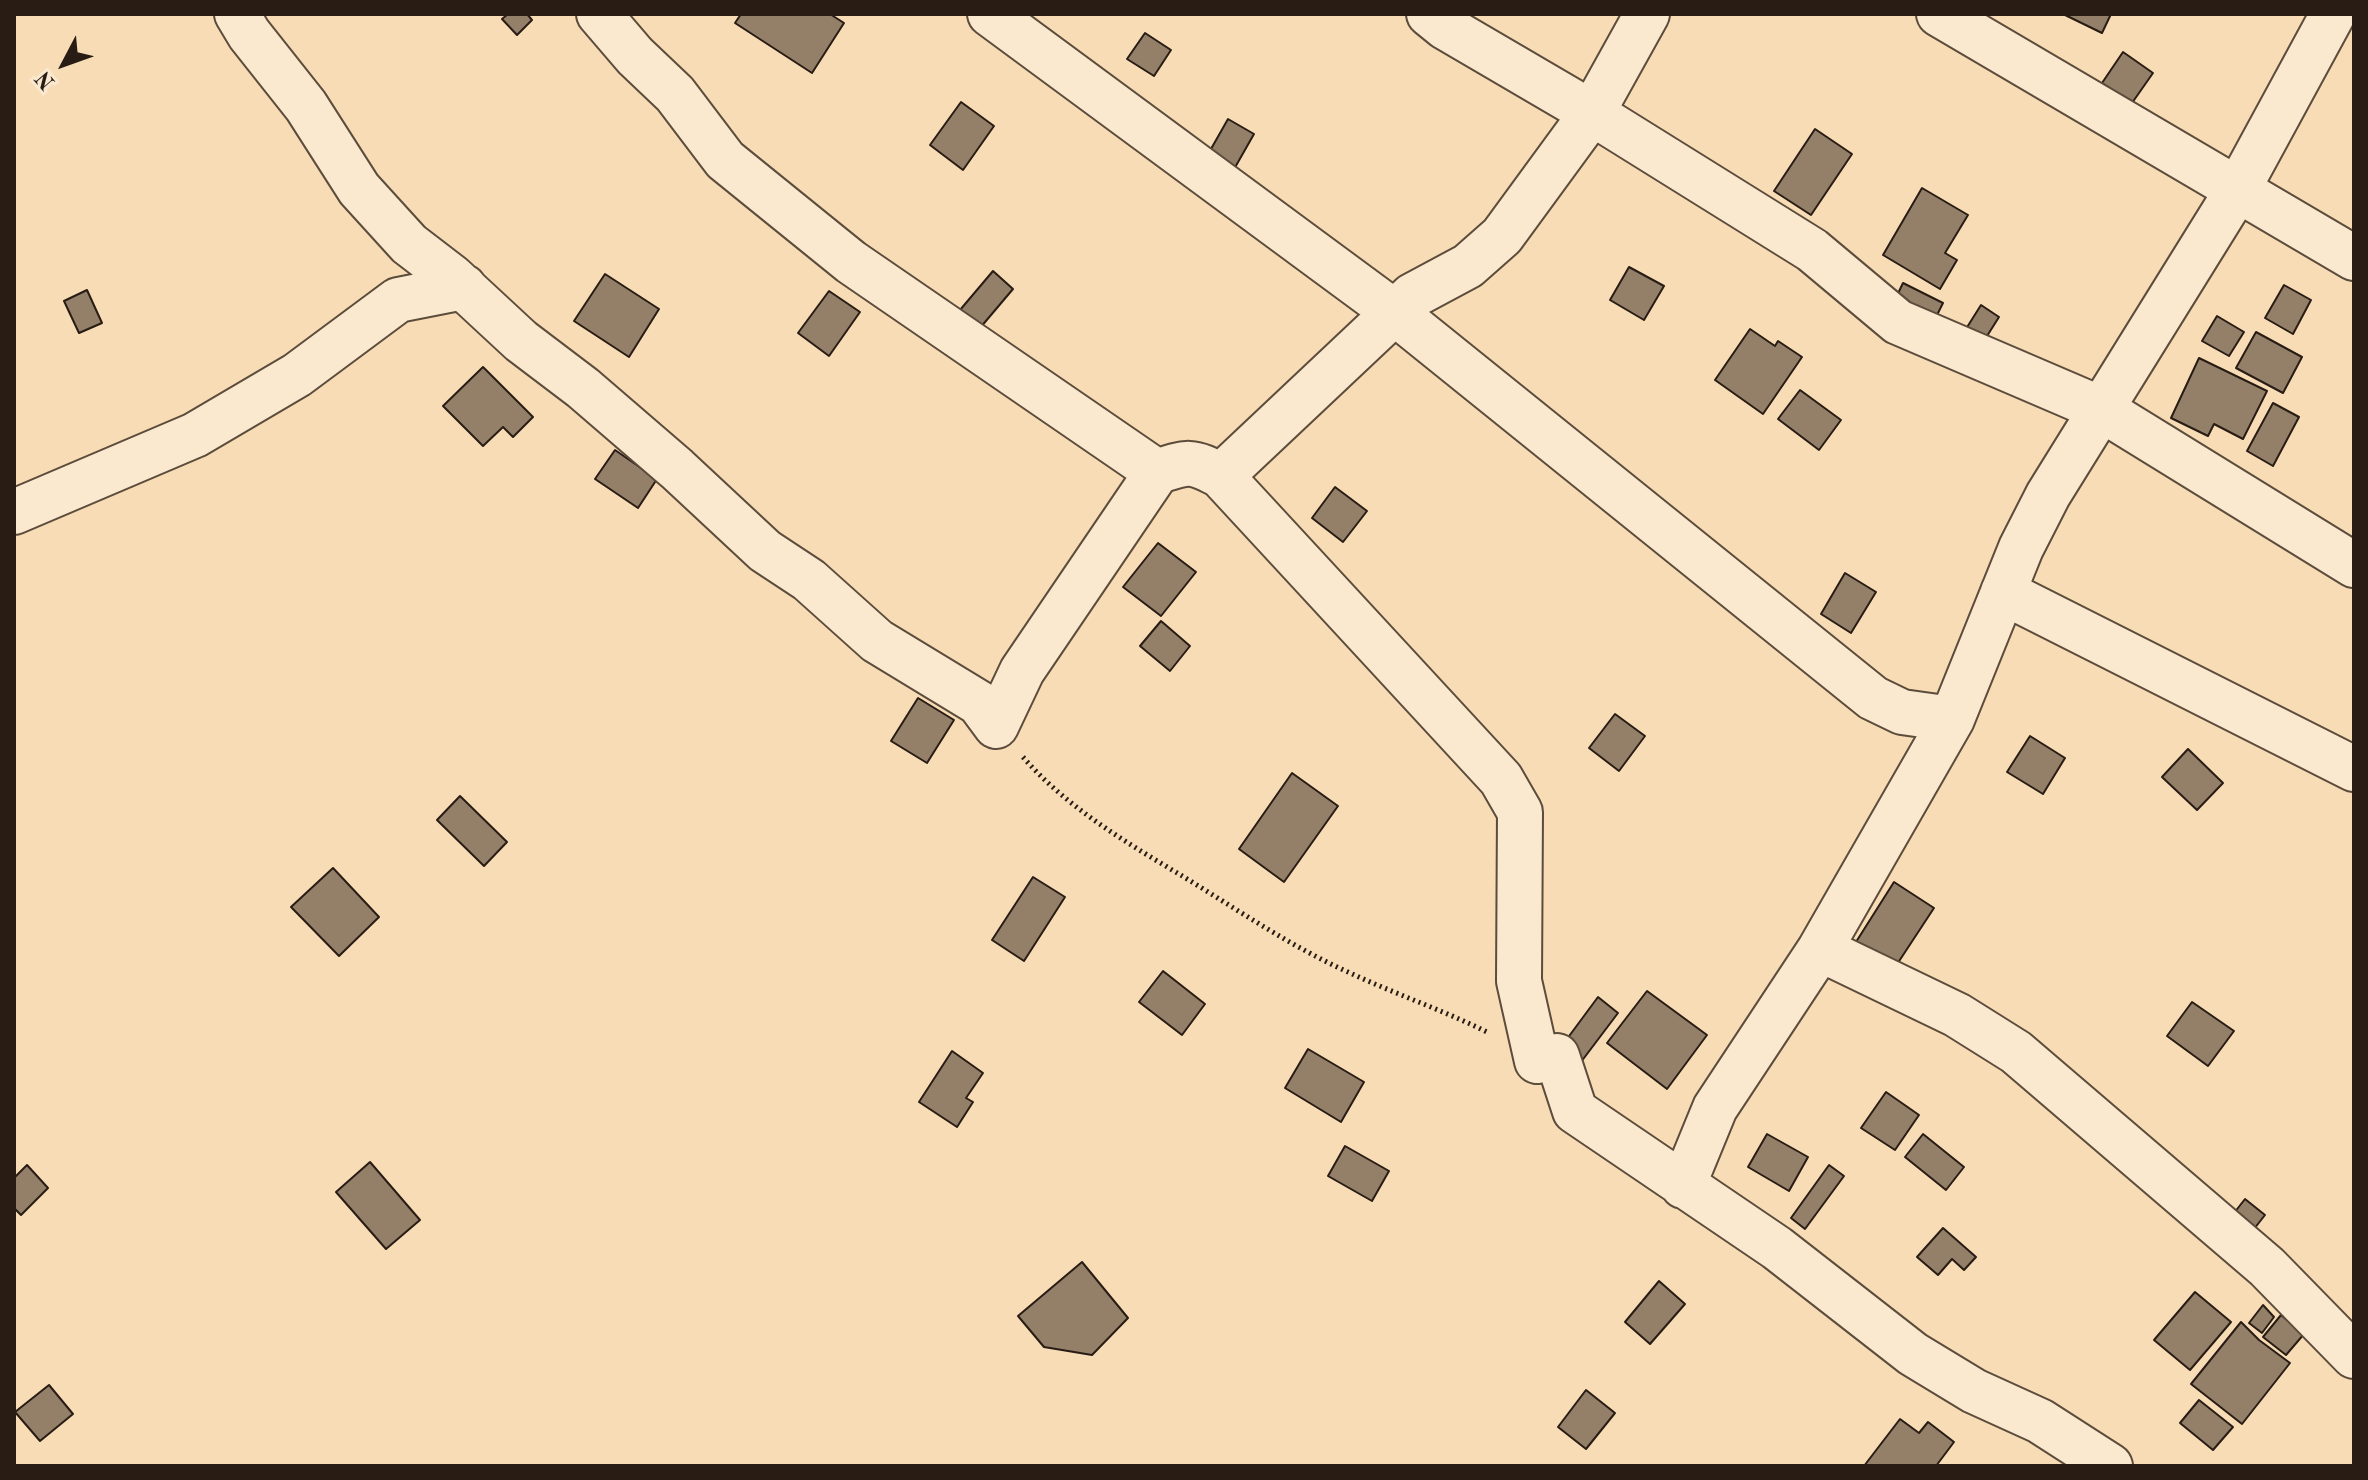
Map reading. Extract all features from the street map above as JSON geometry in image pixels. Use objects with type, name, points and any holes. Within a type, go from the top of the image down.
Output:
[{"type":"street","points":[[237,14],[249,34],[306,106],[359,189],[409,244],[464,287],[521,341],[583,388],[677,469],[765,551],[809,580],[877,641],[979,703],[996,726],[1022,671],[1157,472],[1183,462],[1203,466],[1221,476],[1501,779],[1520,812],[1519,981],[1537,1061],[1557,1056],[1575,1111],[1777,1248],[1913,1354],[1974,1391],[2040,1421],[2110,1466]]},
{"type":"street","points":[[599,14],[635,56],[675,94],[725,160],[851,262],[1157,472]]},
{"type":"street","points":[[990,14],[1394,312],[1873,698],[1902,712],[1952,719]]},
{"type":"street","points":[[1429,14],[1445,27],[1592,113],[1812,250],[1898,322],[2101,409],[2354,565]]},
{"type":"street","points":[[1221,476],[1412,296],[1468,266],[1502,236],[1592,113],[1647,14]]},
{"type":"street","points":[[1939,14],[2354,258]]},
{"type":"street","points":[[1683,1186],[1715,1108],[1820,949],[1952,719],[2021,548],[2048,495],[2238,189],[2333,14]]},
{"type":"street","points":[[14,512],[195,435],[297,375],[398,300],[464,287]]},
{"type":"street","points":[[2003,592],[2354,769]]},
{"type":"street","points":[[1820,949],[1957,1015],[2016,1052],[2267,1267],[2354,1356]]},
{"type":"path","points":[[996,726],[1042,779],[1133,847],[1250,920],[1347,972],[1446,1011],[1491,1034]]},
{"type":"building","points":[[508,14],[527,14],[532,20],[517,35],[502,19]]},
{"type":"building","points":[[741,14],[830,14],[844,23],[812,73],[735,23]]},
{"type":"building","points":[[2063,14],[2111,14],[2102,33]]},
{"type":"building","points":[[1145,33],[1171,50],[1154,76],[1127,59]]},
{"type":"building","points":[[2123,52],[2153,73],[2132,103],[2102,83]]},
{"type":"building","points":[[961,102],[994,126],[963,170],[930,145]]},
{"type":"building","points":[[1228,119],[1254,134],[1229,178],[1203,163]]},
{"type":"building","points":[[1815,129],[1852,154],[1811,215],[1774,191]]},
{"type":"building","points":[[1922,188],[1968,215],[1945,253],[1957,260],[1940,289],[1883,255]]},
{"type":"building","points":[[1629,267],[1664,286],[1644,320],[1610,300]]},
{"type":"building","points":[[993,271],[1013,289],[980,328],[960,310]]},
{"type":"building","points":[[605,274],[659,309],[629,357],[574,321]]},
{"type":"building","points":[[1903,283],[1943,303],[1931,327],[1892,306]]},
{"type":"building","points":[[2284,285],[2311,300],[2293,334],[2265,318]]},
{"type":"building","points":[[87,290],[102,323],[79,333],[64,301]]},
{"type":"building","points":[[829,291],[860,312],[829,356],[798,333]]},
{"type":"building","points":[[1981,305],[1999,317],[1982,344],[1964,332]]},
{"type":"building","points":[[2217,316],[2244,332],[2229,356],[2202,341]]},
{"type":"building","points":[[1750,329],[1775,346],[1778,341],[1802,357],[1763,414],[1715,380]]},
{"type":"building","points":[[2256,332],[2302,357],[2283,393],[2236,368]]},
{"type":"building","points":[[2199,358],[2267,391],[2243,439],[2214,424],[2208,436],[2171,418]]},
{"type":"building","points":[[483,367],[533,417],[513,437],[503,427],[483,446],[443,406]]},
{"type":"building","points":[[1800,390],[1841,420],[1819,450],[1778,419]]},
{"type":"building","points":[[2273,403],[2299,417],[2273,466],[2247,451]]},
{"type":"building","points":[[615,450],[657,479],[638,508],[595,479]]},
{"type":"building","points":[[1335,487],[1367,511],[1343,542],[1312,518]]},
{"type":"building","points":[[1158,543],[1196,572],[1161,616],[1123,587]]},
{"type":"building","points":[[1845,573],[1876,592],[1851,633],[1821,614]]},
{"type":"building","points":[[1161,621],[1190,646],[1170,671],[1140,646]]},
{"type":"building","points":[[918,698],[954,720],[927,763],[891,741]]},
{"type":"building","points":[[1615,714],[1645,736],[1619,771],[1589,748]]},
{"type":"building","points":[[2030,736],[2065,758],[2043,794],[2007,772]]},
{"type":"building","points":[[2188,749],[2223,783],[2197,810],[2162,777]]},
{"type":"building","points":[[1292,773],[1338,806],[1284,882],[1239,849]]},
{"type":"building","points":[[460,796],[507,842],[484,866],[437,820]]},
{"type":"building","points":[[333,868],[379,917],[339,956],[291,907]]},
{"type":"building","points":[[1033,877],[1065,897],[1024,961],[992,940]]},
{"type":"building","points":[[1894,882],[1934,908],[1888,978],[1849,953]]},
{"type":"building","points":[[1163,971],[1205,1004],[1182,1035],[1139,1002]]},
{"type":"building","points":[[1647,991],[1707,1035],[1667,1089],[1607,1043]]},
{"type":"building","points":[[1598,997],[1618,1013],[1581,1062],[1561,1047]]},
{"type":"building","points":[[2192,1002],[2234,1031],[2208,1066],[2167,1036]]},
{"type":"building","points":[[1308,1049],[1364,1082],[1341,1122],[1285,1088]]},
{"type":"building","points":[[952,1051],[983,1073],[966,1098],[973,1102],[957,1127],[919,1102]]},
{"type":"building","points":[[1886,1092],[1919,1115],[1895,1150],[1861,1128]]},
{"type":"building","points":[[1767,1134],[1808,1157],[1789,1191],[1748,1167]]},
{"type":"building","points":[[1923,1134],[1964,1167],[1946,1190],[1905,1157]]},
{"type":"building","points":[[1345,1146],[1389,1171],[1372,1201],[1328,1176]]},
{"type":"building","points":[[370,1162],[420,1220],[386,1249],[336,1192]]},
{"type":"building","points":[[27,1165],[48,1188],[21,1215],[14,1208],[14,1178]]},
{"type":"building","points":[[1829,1165],[1844,1176],[1805,1229],[1791,1218]]},
{"type":"building","points":[[2245,1199],[2265,1215],[2243,1243],[2223,1227]]},
{"type":"building","points":[[1943,1228],[1976,1257],[1964,1270],[1952,1259],[1938,1275],[1917,1257]]},
{"type":"building","points":[[1082,1262],[1128,1318],[1092,1355],[1044,1347],[1018,1316]]},
{"type":"building","points":[[1659,1281],[1685,1304],[1650,1344],[1625,1322]]},
{"type":"building","points":[[2195,1292],[2231,1322],[2190,1370],[2154,1340]]},
{"type":"building","points":[[2263,1305],[2274,1317],[2262,1333],[2249,1323]]},
{"type":"building","points":[[2281,1315],[2304,1334],[2286,1355],[2263,1337]]},
{"type":"building","points":[[2241,1322],[2290,1363],[2242,1424],[2191,1384]]},
{"type":"building","points":[[49,1385],[73,1414],[40,1441],[15,1412]]},
{"type":"building","points":[[1586,1390],[1615,1413],[1586,1449],[1558,1427]]},
{"type":"building","points":[[2199,1400],[2233,1427],[2213,1450],[2180,1423]]},
{"type":"building","points":[[1900,1419],[1919,1433],[1928,1422],[1954,1442],[1936,1466],[1864,1466]]}]
